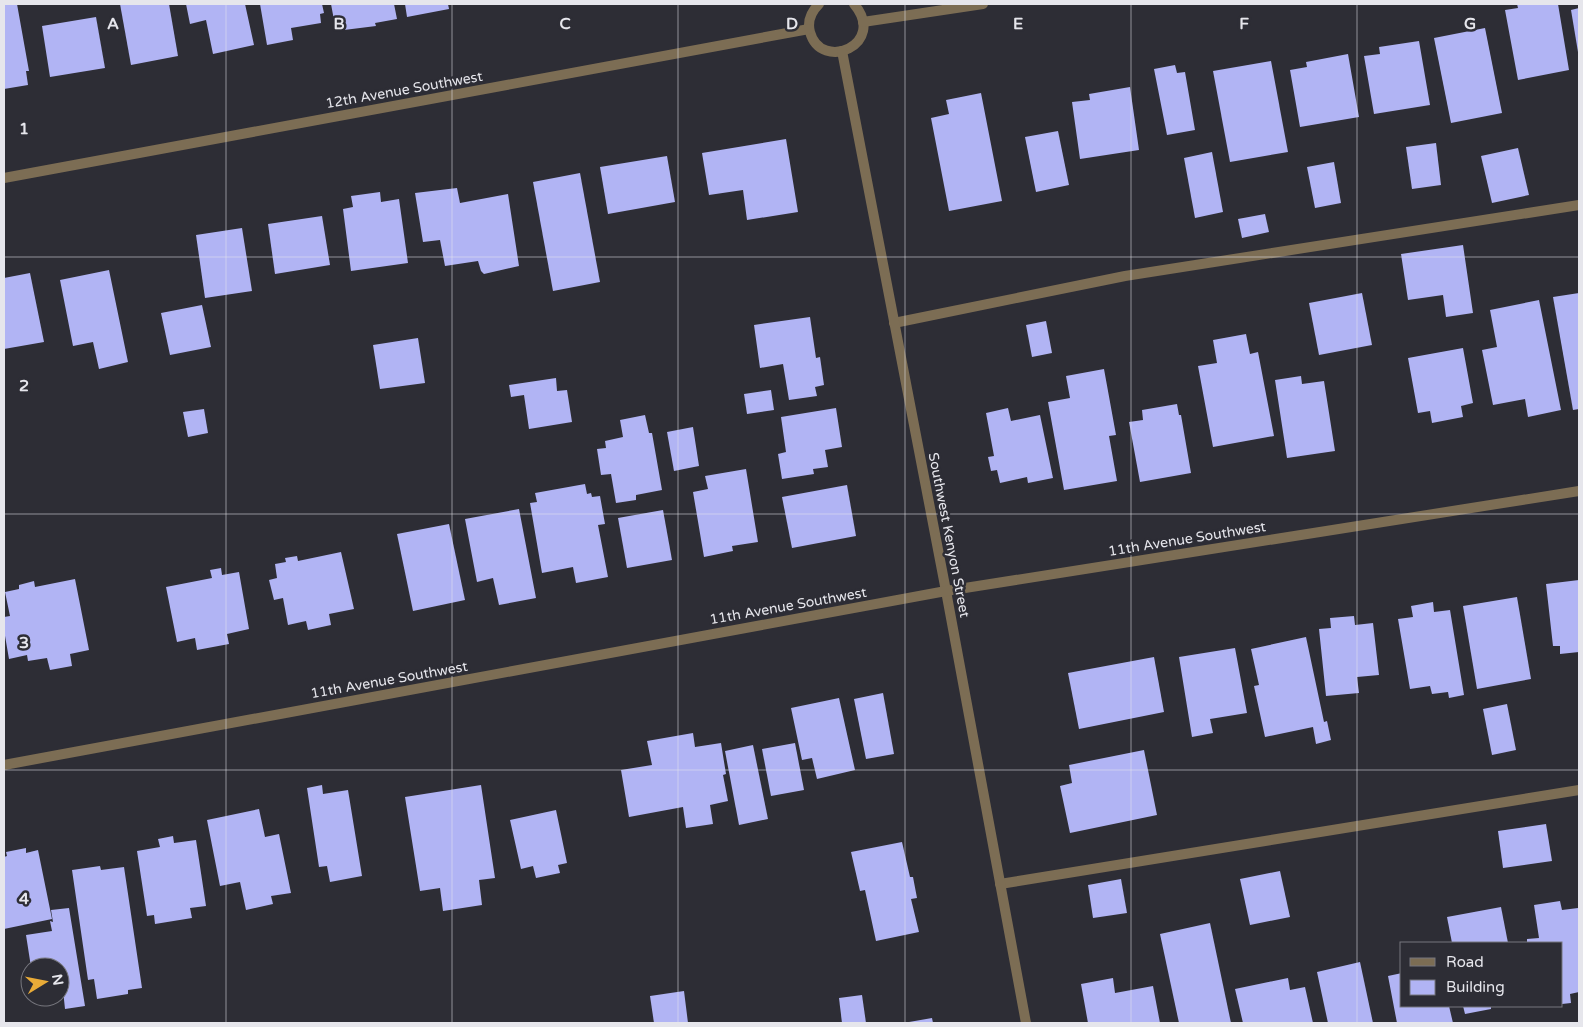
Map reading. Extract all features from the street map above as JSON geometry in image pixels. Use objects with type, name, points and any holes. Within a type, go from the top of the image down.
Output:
[{"type":"street","points":[[819,4],[810,16],[809,29],[814,42],[821,48],[829,51],[842,52],[855,45],[864,29],[860,10],[854,4]]},
{"type":"street","points":[[863,22],[983,4]]},
{"type":"street","name":"12th Avenue Southwest","points":[[4,178],[809,29]]},
{"type":"street","name":"Southwest Kenyon Street","points":[[842,52],[946,590],[1026,1023]]},
{"type":"street","points":[[894,322],[1125,276],[1579,205]]},
{"type":"street","name":"11th Avenue Southwest","points":[[4,765],[946,590],[1579,491]]},
{"type":"street","points":[[1000,884],[1579,790]]},
{"type":"building","points":[[4,4],[17,4],[29,71],[26,71],[28,85],[4,89]]},
{"type":"building","points":[[120,4],[169,4],[178,56],[131,65]]},
{"type":"building","points":[[186,4],[245,4],[254,45],[213,54],[206,20],[190,24]]},
{"type":"building","points":[[260,4],[322,4],[324,13],[320,14],[321,23],[291,28],[293,40],[267,45]]},
{"type":"building","points":[[331,4],[394,4],[397,19],[375,23],[376,26],[336,31]]},
{"type":"building","points":[[405,4],[448,4],[449,9],[407,17]]},
{"type":"building","points":[[1517,4],[1558,4],[1569,70],[1518,80],[1505,10],[1518,8]]},
{"type":"building","points":[[1579,8],[1579,52],[1578,52],[1571,10]]},
{"type":"building","points":[[96,17],[105,68],[50,77],[42,26]]},
{"type":"building","points":[[1485,28],[1502,113],[1451,123],[1434,38]]},
{"type":"building","points":[[1419,41],[1430,105],[1374,114],[1364,56],[1380,54],[1379,47]]},
{"type":"building","points":[[1348,54],[1359,117],[1300,127],[1290,70],[1307,67],[1306,62]]},
{"type":"building","points":[[1271,61],[1288,152],[1230,162],[1213,71]]},
{"type":"building","points":[[1175,65],[1177,73],[1185,72],[1195,130],[1167,135],[1154,69]]},
{"type":"building","points":[[1130,87],[1139,150],[1080,159],[1072,102],[1090,100],[1089,94]]},
{"type":"building","points":[[981,93],[1002,201],[949,211],[931,118],[949,114],[946,100]]},
{"type":"building","points":[[1058,131],[1069,185],[1036,192],[1025,137]]},
{"type":"building","points":[[786,139],[798,212],[747,220],[743,190],[709,195],[702,153]]},
{"type":"building","points":[[1436,143],[1441,185],[1412,189],[1406,147]]},
{"type":"building","points":[[1518,148],[1529,195],[1492,203],[1481,156]]},
{"type":"building","points":[[1212,152],[1223,212],[1195,218],[1184,158]]},
{"type":"building","points":[[667,156],[675,202],[608,214],[600,167]]},
{"type":"building","points":[[1334,162],[1341,203],[1315,208],[1307,167]]},
{"type":"building","points":[[580,173],[600,282],[553,291],[533,182]]},
{"type":"building","points":[[457,188],[460,203],[508,194],[519,266],[484,274],[478,261],[445,266],[440,240],[423,242],[415,193]]},
{"type":"building","points":[[380,192],[381,202],[399,199],[408,263],[351,271],[343,209],[353,207],[351,196]]},
{"type":"building","points":[[1265,214],[1269,232],[1242,238],[1238,219]]},
{"type":"building","points":[[322,216],[330,265],[275,274],[268,224]]},
{"type":"building","points":[[242,228],[252,291],[205,298],[196,235]]},
{"type":"building","points":[[1463,245],[1473,313],[1446,317],[1443,295],[1408,300],[1401,254]]},
{"type":"building","points":[[109,270],[128,362],[99,369],[93,342],[73,346],[60,280]]},
{"type":"building","points":[[30,273],[44,342],[4,349],[4,278]]},
{"type":"building","points":[[1362,293],[1372,345],[1319,355],[1309,303]]},
{"type":"building","points":[[1579,293],[1579,409],[1573,410],[1553,297]]},
{"type":"building","points":[[1539,300],[1561,410],[1528,417],[1525,399],[1493,405],[1482,350],[1497,347],[1490,310]]},
{"type":"building","points":[[202,305],[211,347],[170,355],[161,313]]},
{"type":"building","points":[[810,317],[816,358],[820,357],[824,385],[815,387],[817,396],[789,400],[783,364],[760,368],[754,325]]},
{"type":"building","points":[[1046,321],[1052,353],[1032,357],[1026,325]]},
{"type":"building","points":[[1246,334],[1250,354],[1258,352],[1274,436],[1213,447],[1198,366],[1217,363],[1213,340]]},
{"type":"building","points":[[418,338],[425,383],[380,389],[373,345]]},
{"type":"building","points":[[1463,348],[1473,403],[1461,406],[1463,417],[1432,423],[1430,411],[1418,413],[1408,358]]},
{"type":"building","points":[[1104,369],[1116,435],[1109,436],[1117,481],[1064,490],[1048,402],[1070,398],[1066,376]]},
{"type":"building","points":[[1301,376],[1302,384],[1324,381],[1335,451],[1287,458],[1275,380]]},
{"type":"building","points":[[556,378],[557,391],[567,390],[572,422],[529,429],[524,395],[511,397],[509,385]]},
{"type":"building","points":[[771,390],[774,410],[747,414],[744,394]]},
{"type":"building","points":[[1177,404],[1179,415],[1181,415],[1191,473],[1140,482],[1129,422],[1143,420],[1142,410]]},
{"type":"building","points":[[836,408],[842,447],[825,450],[828,467],[813,469],[814,474],[782,479],[778,454],[786,452],[781,417]]},
{"type":"building","points":[[1008,408],[1011,421],[1040,415],[1053,478],[1028,483],[1027,477],[1000,483],[997,470],[991,471],[988,457],[994,456],[986,413]]},
{"type":"building","points":[[204,409],[208,433],[188,437],[183,412]]},
{"type":"building","points":[[645,415],[649,433],[652,433],[662,490],[636,495],[636,500],[616,503],[611,474],[601,475],[597,449],[606,448],[605,441],[623,437],[620,420]]},
{"type":"building","points":[[693,427],[699,466],[674,471],[667,432]]},
{"type":"building","points":[[746,469],[758,542],[732,546],[733,551],[704,557],[693,492],[708,489],[705,476]]},
{"type":"building","points":[[585,484],[587,494],[591,493],[592,497],[600,496],[605,524],[598,525],[608,577],[576,583],[573,567],[542,573],[530,503],[537,502],[535,493]]},
{"type":"building","points":[[847,485],[856,536],[792,548],[782,497]]},
{"type":"building","points":[[519,509],[536,598],[499,605],[493,578],[477,582],[465,519]]},
{"type":"building","points":[[663,510],[672,560],[627,568],[618,518]]},
{"type":"building","points":[[449,524],[465,600],[413,611],[397,534]]},
{"type":"building","points":[[341,552],[354,609],[329,614],[331,625],[308,630],[306,621],[288,625],[283,598],[274,600],[269,580],[277,578],[275,564],[286,562],[285,558],[297,556],[298,561]]},
{"type":"building","points":[[221,568],[222,575],[239,572],[249,629],[227,634],[229,644],[197,650],[195,638],[177,642],[166,587],[212,578],[210,570]]},
{"type":"building","points":[[75,579],[89,650],[70,654],[72,666],[50,670],[47,658],[28,661],[27,655],[9,659],[4,630],[4,617],[10,616],[5,592],[19,589],[19,585],[34,581],[35,587]]},
{"type":"building","points":[[1579,580],[1579,652],[1560,654],[1560,646],[1553,646],[1546,584]]},
{"type":"building","points":[[1517,597],[1531,679],[1477,689],[1463,606]]},
{"type":"building","points":[[1433,602],[1434,612],[1450,610],[1464,695],[1449,698],[1448,692],[1432,694],[1430,686],[1410,689],[1398,619],[1413,617],[1411,606]]},
{"type":"building","points":[[1354,616],[1355,625],[1373,623],[1379,675],[1357,677],[1359,693],[1326,696],[1319,629],[1331,628],[1330,618]]},
{"type":"building","points":[[1306,637],[1324,722],[1327,721],[1331,740],[1316,744],[1313,727],[1265,737],[1254,686],[1259,685],[1251,649]]},
{"type":"building","points":[[1235,648],[1247,713],[1210,719],[1213,733],[1192,737],[1179,657]]},
{"type":"building","points":[[1154,657],[1164,712],[1079,729],[1068,673]]},
{"type":"building","points":[[883,693],[894,754],[866,759],[854,699]]},
{"type":"building","points":[[839,698],[855,770],[817,779],[812,758],[802,760],[791,708]]},
{"type":"building","points":[[1507,704],[1516,750],[1492,755],[1483,709]]},
{"type":"building","points":[[693,733],[695,747],[721,743],[726,774],[723,775],[728,801],[710,805],[713,824],[686,828],[683,807],[629,817],[621,770],[652,765],[647,741]]},
{"type":"building","points":[[795,743],[804,790],[771,796],[762,749]]},
{"type":"building","points":[[753,745],[768,819],[739,825],[725,751]]},
{"type":"building","points":[[1144,750],[1157,815],[1070,833],[1060,786],[1072,783],[1069,765]]},
{"type":"building","points":[[322,785],[323,794],[348,790],[362,876],[330,882],[327,866],[319,867],[307,788]]},
{"type":"building","points":[[481,785],[495,878],[479,880],[482,905],[443,911],[440,888],[420,891],[405,797]]},
{"type":"building","points":[[259,809],[265,837],[279,834],[291,893],[271,896],[273,904],[246,910],[240,882],[220,886],[207,820]]},
{"type":"building","points":[[556,810],[567,863],[558,865],[560,873],[536,878],[533,866],[521,869],[510,820]]},
{"type":"building","points":[[1546,824],[1552,861],[1503,868],[1498,831]]},
{"type":"building","points":[[173,836],[174,843],[196,840],[206,906],[190,908],[192,918],[155,924],[154,915],[147,916],[137,851],[160,847],[158,839]]},
{"type":"building","points":[[902,842],[910,877],[913,877],[917,898],[911,899],[919,932],[876,941],[865,890],[860,891],[851,852]]},
{"type":"building","points":[[26,848],[26,853],[38,850],[52,919],[4,929],[4,857],[7,856],[6,852]]},
{"type":"building","points":[[100,866],[101,870],[124,867],[142,988],[128,990],[128,994],[97,999],[94,979],[88,980],[72,870]]},
{"type":"building","points":[[1280,871],[1290,917],[1250,925],[1240,879]]},
{"type":"building","points":[[1121,879],[1127,913],[1093,918],[1088,885]]},
{"type":"building","points":[[1560,901],[1562,910],[1578,908],[1579,992],[1570,994],[1571,1003],[1563,1004],[1563,942],[1527,942],[1527,939],[1539,938],[1534,905]]},
{"type":"building","points":[[1501,907],[1508,942],[1452,942],[1447,917]]},
{"type":"building","points":[[69,908],[85,1006],[65,1009],[65,1007],[70,1007],[70,957],[29,957],[26,935],[52,931],[50,921],[53,922],[51,910]]},
{"type":"building","points":[[1210,923],[1231,1023],[1179,1023],[1160,934]]},
{"type":"building","points":[[1360,962],[1373,1023],[1328,1023],[1317,972]]},
{"type":"building","points":[[1400,973],[1400,1007],[1449,1007],[1453,1023],[1397,1023],[1388,976]]},
{"type":"building","points":[[1113,978],[1115,993],[1153,986],[1160,1023],[1088,1023],[1081,984]]},
{"type":"building","points":[[1288,978],[1290,990],[1305,987],[1313,1023],[1243,1023],[1235,989]]},
{"type":"building","points":[[684,991],[688,1023],[654,1023],[650,996]]},
{"type":"building","points":[[862,995],[866,1023],[842,1023],[839,998]]},
{"type":"building","points":[[1463,1007],[1491,1007],[1491,1009],[1465,1014]]},
{"type":"building","points":[[932,1018],[933,1023],[909,1022]]}]
